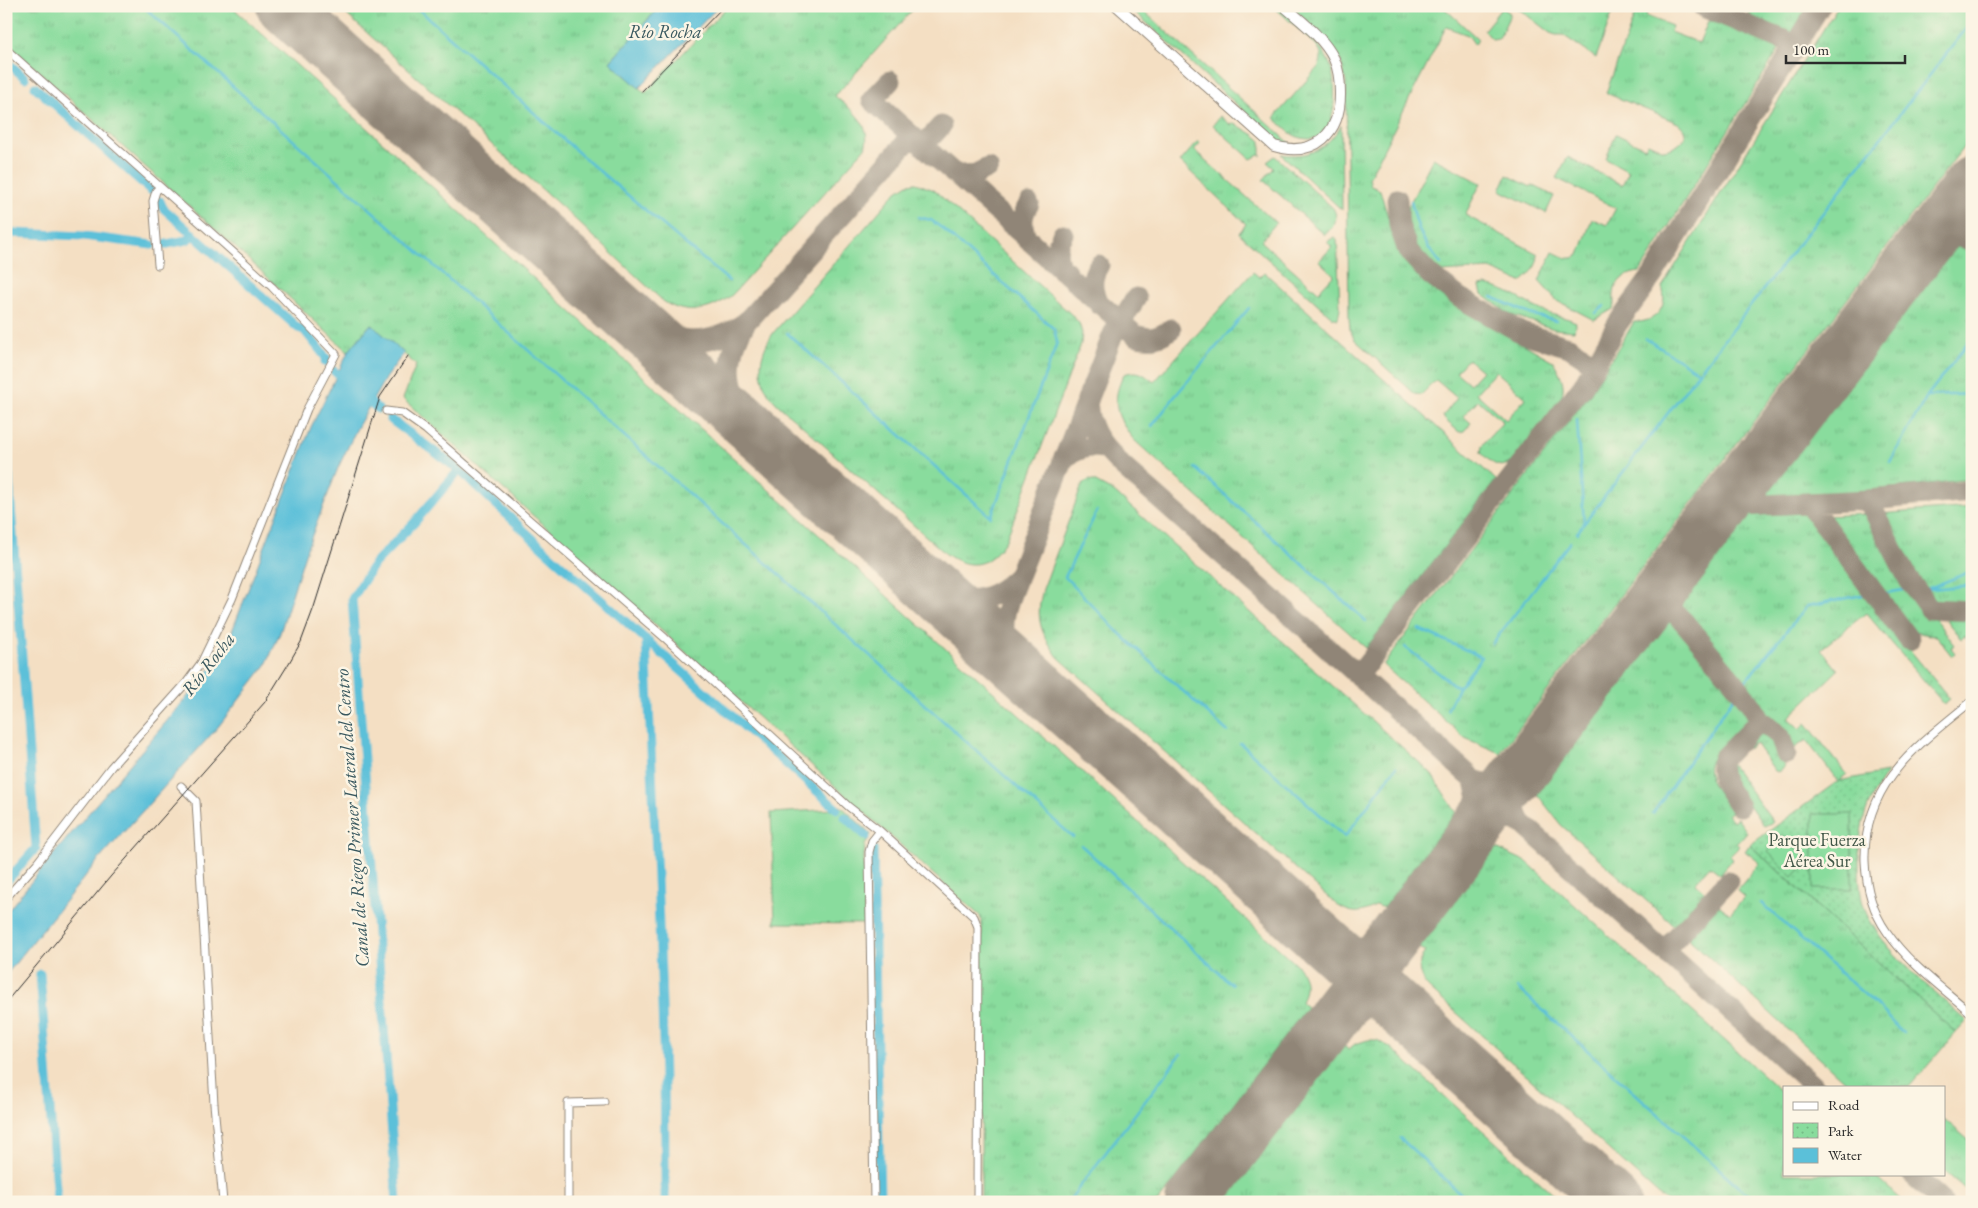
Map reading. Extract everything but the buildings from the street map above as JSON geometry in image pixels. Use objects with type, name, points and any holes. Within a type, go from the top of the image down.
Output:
[{"type":"street","points":[[1117,6],[1274,146],[1296,150],[1305,149],[1322,140],[1336,123],[1340,112],[1340,79],[1335,61],[1323,42],[1284,6]]},
{"type":"street","points":[[6,49],[272,287],[336,354],[307,409],[232,599],[201,663],[187,682],[111,767],[37,862],[6,898]]},
{"type":"street","points":[[158,265],[154,201],[156,191],[160,186]]},
{"type":"street","points":[[386,411],[402,413],[434,436],[657,632],[849,807],[880,831],[970,912],[977,922],[977,1202]]},
{"type":"street","points":[[1972,701],[1921,744],[1887,781],[1868,822],[1865,850],[1868,892],[1873,906],[1888,933],[1914,962],[1972,1014]]},
{"type":"street","points":[[181,786],[196,801],[214,1104],[223,1202]]},
{"type":"street","points":[[874,1202],[869,852],[872,841],[880,831]]},
{"type":"street","points":[[568,1202],[568,1103],[604,1102]]},
{"type":"green space","points":[[6,6],[231,6],[1297,965],[1303,974],[1305,983],[1301,1002],[1307,1007],[1158,1202],[981,1202],[982,924],[980,916],[403,399],[416,365],[371,324],[348,352],[236,248],[6,42]]},
{"type":"green space","points":[[337,6],[660,6],[610,62],[645,93],[728,6],[916,6],[835,96],[859,118],[866,132],[865,148],[732,295],[716,305],[698,310],[689,310],[672,306],[663,301],[563,208]]},
{"type":"green space","points":[[1128,6],[1138,6],[1292,145],[1275,139]]},
{"type":"green space","points":[[1273,6],[1278,6],[1313,38],[1324,53],[1332,72],[1334,85],[1333,113],[1322,134],[1312,139],[1295,136],[1274,118],[1319,66],[1321,54],[1314,43]]},
{"type":"green space","points":[[1291,6],[1442,6],[1478,39],[1475,45],[1468,35],[1446,27],[1369,178],[1371,186],[1380,190],[1397,248],[1417,276],[1443,298],[1553,361],[1559,371],[1563,382],[1561,397],[1549,416],[1507,465],[1495,464],[1481,453],[1482,445],[1503,422],[1478,400],[1463,416],[1471,423],[1464,431],[1459,432],[1443,416],[1457,398],[1436,380],[1421,395],[1415,394],[1354,339],[1350,329],[1349,318],[1346,82],[1341,62],[1333,47]],"holes":[[[1468,359],[1482,371],[1470,384],[1456,372]],[[1496,371],[1526,398],[1506,420],[1476,393]]]},
{"type":"green space","points":[[1515,6],[1615,6],[1596,58],[1563,35],[1550,33]]},
{"type":"green space","points":[[1638,6],[1649,6],[1646,16],[1672,26],[1670,32],[1699,43],[1710,17],[1781,46],[1640,272],[1627,275],[1620,280],[1615,288],[1613,309],[1594,320],[1556,300],[1539,281],[1553,252],[1569,258],[1579,255],[1592,219],[1607,225],[1616,208],[1556,178],[1568,157],[1622,185],[1629,171],[1606,159],[1616,134],[1645,148],[1648,143],[1664,150],[1679,144],[1685,137],[1683,128],[1678,123],[1606,93]]},
{"type":"green space","points":[[1745,6],[1808,6],[1789,37],[1755,22]]},
{"type":"green space","points":[[1838,6],[1972,6],[1972,136],[1500,753],[1465,738],[1383,665],[1590,394],[1634,322],[1642,322],[1654,317],[1662,308],[1664,295],[1662,287]]},
{"type":"green space","points":[[1503,8],[1510,13],[1509,17],[1499,38],[1492,39],[1484,30]]},
{"type":"green space","points":[[1220,116],[1231,125],[1234,123],[1261,141],[1261,156],[1259,155],[1251,159],[1215,127],[1213,125]]},
{"type":"green space","points":[[1341,125],[1342,210],[1281,154],[1300,155],[1316,150],[1330,140]]},
{"type":"green space","points":[[1198,141],[1200,143],[1194,150],[1276,223],[1261,241],[1318,292],[1334,275],[1319,261],[1332,247],[1327,242],[1334,237],[1337,239],[1340,308],[1338,319],[1332,317],[1239,233],[1246,224],[1180,162]]},
{"type":"green space","points":[[1275,156],[1333,208],[1336,219],[1325,235],[1263,180],[1274,168],[1267,162]]},
{"type":"green space","points":[[1433,158],[1481,183],[1465,215],[1538,254],[1533,270],[1521,282],[1490,269],[1441,272],[1429,263],[1416,244],[1407,220],[1409,205]]},
{"type":"green space","points":[[1507,175],[1554,196],[1546,213],[1500,190]]},
{"type":"green space","points":[[916,183],[934,190],[1072,315],[1079,323],[1082,333],[1081,344],[1006,540],[994,555],[980,563],[964,563],[946,554],[778,405],[766,389],[761,374],[762,359],[766,345],[774,332],[897,191],[908,184]]},
{"type":"green space","points":[[1955,245],[1972,251],[1972,479],[1863,491],[1763,497]]},
{"type":"green space","points":[[1253,272],[1259,277],[1264,272],[1496,480],[1366,648],[1134,440],[1119,416],[1116,401],[1124,374],[1137,372],[1154,382]]},
{"type":"green space","points":[[1480,286],[1495,287],[1545,312],[1576,322],[1574,331],[1554,329],[1509,314],[1482,294]]},
{"type":"green space","points":[[1089,480],[1114,492],[1430,772],[1456,812],[1383,908],[1377,905],[1362,912],[1352,912],[1337,905],[1058,657],[1043,632],[1039,609],[1043,589],[1081,488]]},
{"type":"green space","points":[[1972,507],[1972,608],[1938,607],[1926,599],[1910,577],[1878,514]]},
{"type":"green space","points":[[1810,513],[1836,543],[1905,644],[1950,699],[1944,704],[1866,613],[1821,649],[1838,670],[1788,718],[1800,729],[1806,723],[1847,774],[1838,781],[1806,740],[1791,751],[1785,746],[1780,729],[1763,715],[1727,668],[1676,610],[1749,515]]},
{"type":"green space","points":[[1870,514],[1879,527],[1910,587],[1955,645],[1951,648],[1955,653],[1952,656],[1936,636],[1908,631],[1823,516]]},
{"type":"green space","points":[[1673,615],[1752,711],[1752,723],[1713,757],[1709,767],[1711,780],[1719,794],[1733,811],[1728,814],[1733,821],[1737,818],[1747,832],[1737,843],[1740,846],[1730,856],[1733,859],[1720,874],[1710,866],[1695,883],[1704,891],[1705,896],[1677,928],[1561,825],[1537,794]]},
{"type":"green space","points":[[1942,615],[1972,615],[1972,644],[1965,636],[1961,639]]},
{"type":"green space","points":[[1761,727],[1774,734],[1784,756],[1780,760],[1785,767],[1779,772],[1775,771],[1755,743],[1747,749],[1744,744]]},
{"type":"green space","points":[[1729,761],[1773,822],[1764,826],[1747,802],[1744,803],[1725,775],[1725,765]]},
{"type":"green space","name":"Parque Fuerza Aérea Sur","points":[[1887,772],[1874,793],[1866,812],[1861,833],[1859,870],[1863,904],[1872,925],[1895,955],[1967,1021],[1956,1033],[1750,845],[1838,781]]},
{"type":"green space","points":[[841,806],[871,834],[865,845],[864,856],[864,924],[775,923],[771,813],[836,809]]},
{"type":"green space","points":[[1813,814],[1852,814],[1852,889],[1813,889]]},
{"type":"green space","points":[[1783,836],[1809,860],[1793,877],[1768,852]]},
{"type":"green space","points":[[1750,845],[1956,1033],[1910,1086],[1850,1086],[1687,937],[1712,908],[1720,906],[1730,914],[1745,897],[1737,890],[1760,863],[1745,851]]},
{"type":"green space","points":[[1494,847],[1527,862],[1783,1093],[1783,1176],[1875,1176],[1904,1202],[1667,1202],[1429,988],[1422,980],[1419,966],[1425,952],[1418,947]]},
{"type":"green space","points":[[1368,1040],[1377,1040],[1390,1047],[1562,1202],[1224,1202],[1343,1046],[1349,1049],[1355,1044]]},
{"type":"green space","points":[[1946,1121],[1972,1143],[1972,1195],[1946,1173]]},
{"type":"water","name":"Río Rocha","points":[[660,6],[719,6],[639,88],[610,62]]},
{"type":"water","points":[[371,324],[404,353],[386,377],[357,428],[338,468],[306,551],[280,633],[266,665],[218,727],[95,864],[6,975],[6,913],[206,675],[229,639],[311,427],[348,352]]},
{"type":"waterway","points":[[143,6],[1073,837]]},
{"type":"waterway","name":"Río Rocha","points":[[415,6],[590,163],[729,281]]},
{"type":"waterway","points":[[1577,533],[1699,372],[1972,21]]},
{"type":"waterway","name":"Canal de Riego Primer Lateral del Centro","points":[[6,61],[25,78]]},
{"type":"waterway","name":"Canal de Riego Primer Lateral del Centro","points":[[35,87],[150,190]]},
{"type":"waterway","name":"Canal de Riego Primer Lateral del Centro","points":[[160,201],[163,208],[298,328],[304,330],[327,359],[325,362]]},
{"type":"waterway","points":[[1411,201],[1421,234],[1429,249],[1441,264]]},
{"type":"waterway","points":[[787,333],[991,517],[1053,354],[1057,342],[1054,329],[944,230],[931,220],[918,217]]},
{"type":"waterway","points":[[6,235],[12,233],[84,236],[152,245]]},
{"type":"waterway","points":[[162,245],[187,240],[193,234]]},
{"type":"waterway","points":[[1492,297],[1530,314],[1556,321]]},
{"type":"waterway","points":[[1596,313],[1604,306]]},
{"type":"waterway","points":[[1152,426],[1249,308]]},
{"type":"waterway","points":[[1890,462],[1927,396],[1972,338]]},
{"type":"waterway","points":[[1646,339],[1699,372]]},
{"type":"waterway","name":"Canal de Riego Primer Lateral del Centro","points":[[334,371],[347,382]]},
{"type":"waterway","points":[[1928,396],[1972,394]]},
{"type":"waterway","name":"Canal de Riego Primer Lateral del Centro","points":[[363,396],[378,409]]},
{"type":"waterway","name":"Canal de Riego Primer Lateral del Centro","points":[[390,419],[454,466]]},
{"type":"waterway","points":[[1577,420],[1584,523]]},
{"type":"waterway","points":[[6,438],[36,848],[6,882]]},
{"type":"waterway","points":[[1195,468],[1366,621]]},
{"type":"waterway","name":"Canal de Riego Primer Lateral del Centro","points":[[397,1202],[352,599],[375,563],[414,523],[459,470],[545,550],[837,809]]},
{"type":"waterway","points":[[1097,511],[1065,577],[1116,630],[1228,732]]},
{"type":"waterway","points":[[1492,644],[1570,542]]},
{"type":"waterway","points":[[1927,589],[1972,571]]},
{"type":"waterway","points":[[1931,589],[1972,585]]},
{"type":"waterway","points":[[1885,593],[1904,590]]},
{"type":"waterway","points":[[1743,684],[1807,606],[1863,595]]},
{"type":"waterway","points":[[1419,629],[1482,657],[1458,688],[1447,710]]},
{"type":"waterway","points":[[646,639],[662,991],[665,1202]]},
{"type":"waterway","points":[[1405,647],[1458,688]]},
{"type":"waterway","points":[[1653,813],[1734,697]]},
{"type":"waterway","points":[[1240,743],[1345,837],[1396,767]]},
{"type":"waterway","points":[[845,817],[866,836]]},
{"type":"waterway","points":[[1081,845],[1232,985]]},
{"type":"waterway","points":[[873,849],[880,1202]]},
{"type":"waterway","points":[[1761,903],[1881,1009],[1903,1033]]},
{"type":"waterway","points":[[40,974],[57,1202]]},
{"type":"waterway","points":[[1518,988],[1756,1202]]},
{"type":"waterway","points":[[1068,1202],[1181,1054]]},
{"type":"waterway","points":[[1400,1138],[1470,1202]]},
{"type":"taxiway","points":[[1358,676],[1584,384],[1618,323],[1653,275],[1820,6]]},
{"type":"taxiway","points":[[1703,7],[1796,45]]},
{"type":"taxiway","points":[[890,81],[872,100],[1135,335],[1154,337],[1171,329]]},
{"type":"taxiway","points":[[923,146],[941,126]]},
{"type":"taxiway","points":[[746,322],[912,136]]},
{"type":"taxiway","points":[[953,173],[972,176],[988,168]]},
{"type":"taxiway","points":[[1397,199],[1399,225],[1408,251],[1430,275],[1460,298],[1522,333],[1569,347],[1595,364]]},
{"type":"taxiway","points":[[1029,204],[1024,213],[1023,226],[1028,240],[1030,240]]},
{"type":"taxiway","points":[[1941,223],[1972,243]]},
{"type":"taxiway","points":[[1063,234],[1059,242],[1057,256],[1061,270],[1066,271]]},
{"type":"taxiway","points":[[1099,265],[1093,280],[1094,294],[1099,304]]},
{"type":"taxiway","points":[[1018,576],[1113,334],[1136,298]]},
{"type":"taxiway","points":[[633,321],[662,335],[690,341],[718,337],[746,322],[738,336],[734,349],[731,374],[737,399],[749,426]]},
{"type":"taxiway","points":[[1063,459],[1083,448],[1106,449],[1097,438],[1092,426],[1088,413],[1087,399]]},
{"type":"taxiway","points":[[1106,449],[1122,466],[1301,624],[1814,1086]]},
{"type":"taxiway","points":[[1724,507],[1868,500],[1972,491]]},
{"type":"taxiway","points":[[1868,500],[1909,580],[1930,609],[1972,611]]},
{"type":"taxiway","points":[[1808,503],[1909,640]]},
{"type":"taxiway","points":[[927,585],[952,596],[975,599],[996,593],[1018,576],[1007,607],[1004,631],[1009,648],[1025,673]]},
{"type":"taxiway","points":[[1657,595],[1684,622],[1735,683],[1760,720],[1723,758],[1721,765],[1722,777],[1739,806]]},
{"type":"taxiway","points":[[1760,720],[1780,736],[1786,754]]},
{"type":"taxiway","points":[[1474,780],[1492,784],[1508,780],[1519,774],[1514,798],[1521,822]]},
{"type":"taxiway","points":[[1474,780],[1479,808],[1472,836],[1483,827],[1495,822],[1507,820],[1521,822]]},
{"type":"taxiway","points":[[1672,942],[1728,881]]},
{"type":"taxiway","points":[[1321,939],[1350,947],[1372,945],[1391,933],[1413,913]]},
{"type":"taxiway","points":[[1392,941],[1387,976],[1390,992],[1399,1009]]},
{"type":"taxiway","points":[[1914,1176],[1943,1202]]},
{"type":"runway","points":[[283,6],[1614,1202]]},
{"type":"runway","points":[[1192,1202],[1972,183]]},
{"type":"tram line","points":[[642,91],[724,6]]},
{"type":"tram line","points":[[6,1002],[111,876],[265,702],[301,642],[314,607],[380,397],[408,356]]}]
